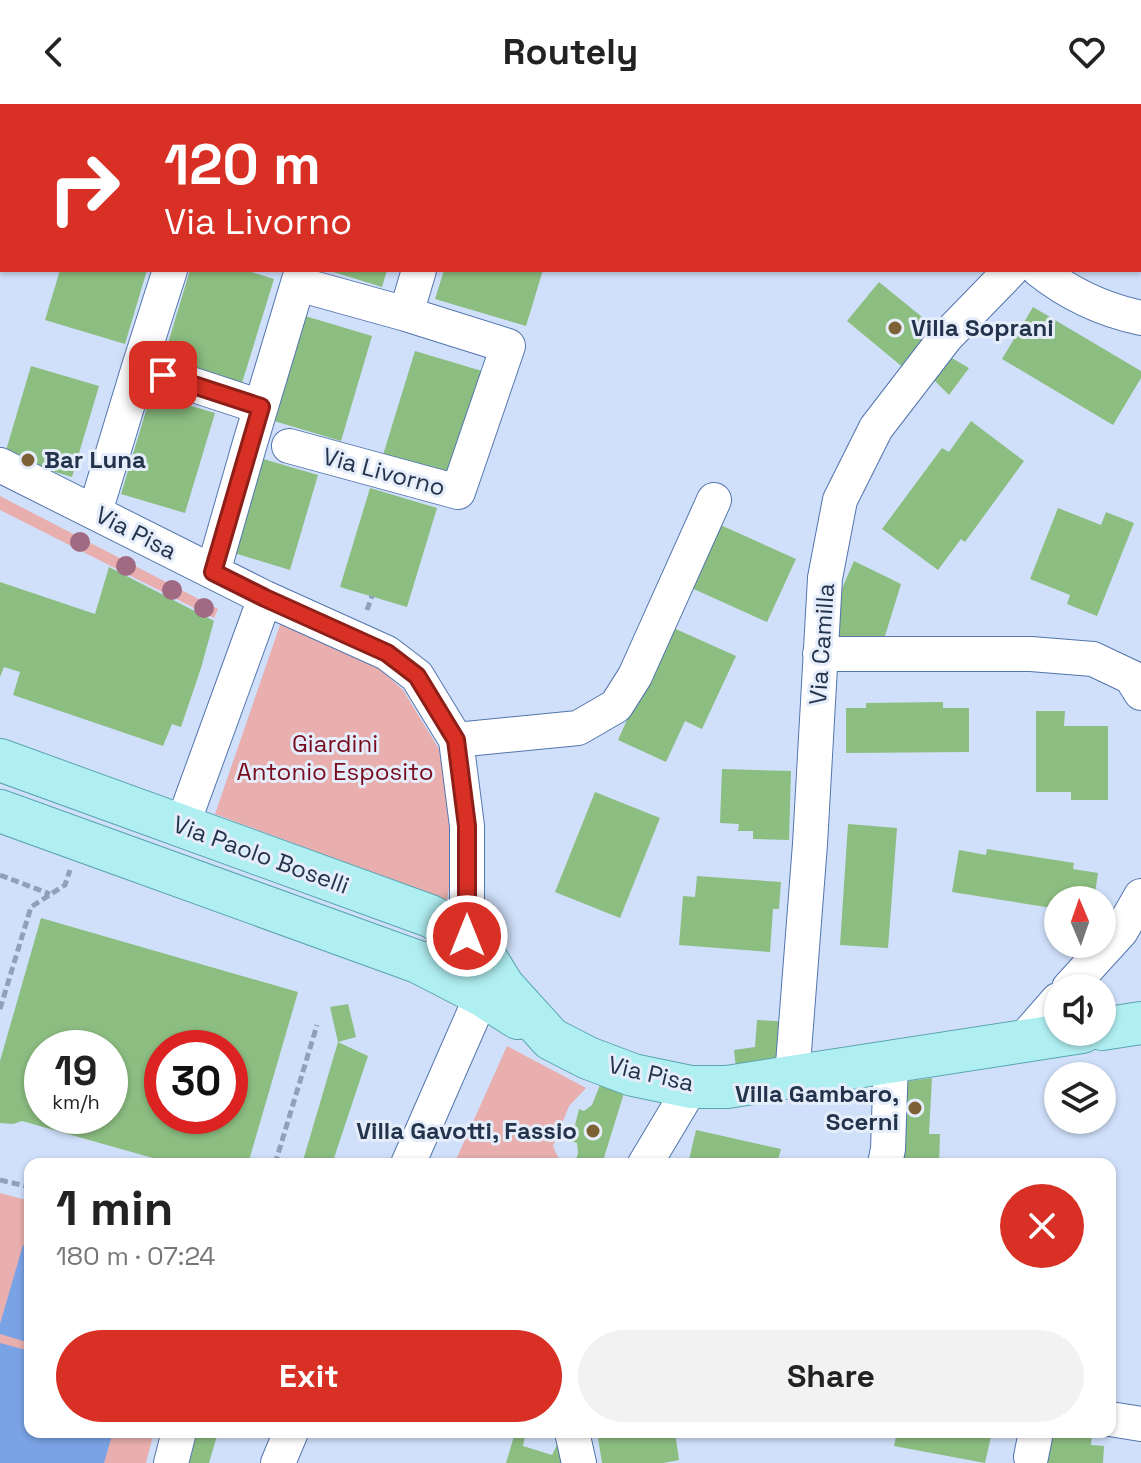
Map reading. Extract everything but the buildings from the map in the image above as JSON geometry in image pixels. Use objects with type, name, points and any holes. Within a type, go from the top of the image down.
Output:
[{"type":"main road","name":"Via Paolo Boselli","points":[[0,760],[430,916],[467,936]]},
{"type":"main road","name":"Via Paolo Boselli","points":[[0,811],[418,962],[482,995],[551,1039]]},
{"type":"main road","name":"Via Pisa","points":[[467,936],[484,955],[503,986],[551,1039],[610,1068],[662,1082],[691,1087],[727,1087],[1044,1038]]},
{"type":"main road","points":[[1116,1027],[1141,1023]]},
{"type":"street","points":[[95,512],[169,272]]},
{"type":"street","points":[[406,314],[418,272]]},
{"type":"street","name":"Via Camilla","points":[[792,1077],[810,844],[825,578],[840,500],[876,428],[946,337],[1009,272]]},
{"type":"street","points":[[1042,272],[1070,292],[1113,311],[1141,318]]},
{"type":"street","name":"Via Livorno","points":[[213,572],[300,277],[508,346],[458,492],[289,446]]},
{"type":"street","points":[[139,367],[261,407]]},
{"type":"street","name":"Via Pisa","points":[[0,465],[265,598],[387,653],[417,676],[456,740],[467,826],[467,936]]},
{"type":"street","points":[[456,740],[578,728],[616,706],[635,676],[714,500]]},
{"type":"street","points":[[182,826],[265,598]]},
{"type":"street","points":[[820,654],[1031,654],[1093,659],[1131,677],[1141,693]]},
{"type":"street","points":[[1082,974],[1121,931],[1141,896]]},
{"type":"street","points":[[418,962],[447,954],[467,936]]},
{"type":"street","points":[[411,1158],[482,995]]},
{"type":"street","points":[[1022,1041],[1044,1016]]},
{"type":"street","points":[[886,1158],[891,1062]]},
{"type":"street","points":[[649,1158],[691,1087]]},
{"type":"street","points":[[1116,1420],[1141,1424]]},
{"type":"street","points":[[171,1463],[177,1438]]},
{"type":"street","points":[[278,1463],[288,1438]]},
{"type":"street","points":[[573,1438],[579,1463]]},
{"type":"path","points":[[0,1009],[31,907],[65,885],[71,865]]},
{"type":"path","points":[[0,875],[50,894]]},
{"type":"path","points":[[277,1158],[317,1025]]},
{"type":"path","points":[[0,1180],[24,1186]]},
{"type":"green space","points":[[0,496],[218,609],[214,618],[0,510]]},
{"type":"green space","name":"Giardini Antonio Esposito","points":[[281,622],[378,667],[403,690],[439,749],[453,823],[452,870],[447,900],[215,814]]},
{"type":"green space","points":[[507,1046],[586,1088],[569,1106],[553,1146],[558,1158],[457,1158]]},
{"type":"green space","points":[[0,1193],[24,1199],[24,1438],[152,1438],[146,1463],[0,1463]]},
{"type":"water","points":[[24,1245],[24,1341],[0,1334],[0,1324]]},
{"type":"water","points":[[0,1343],[24,1349],[24,1438],[111,1438],[104,1463],[0,1463]]},
{"type":"place","name":"Villa Soprani","points":[[895,328]]},
{"type":"place","name":"Bar Luna","points":[[28,460]]},
{"type":"place","name":"Villa Gambaro, Scerni","points":[[915,1108]]},
{"type":"place","name":"Villa Gavotti, Fassio","points":[[593,1131]]},
{"type":"route","points":[[163,375],[261,407],[213,572],[387,653],[417,676],[456,740],[467,826],[467,936]]}]
